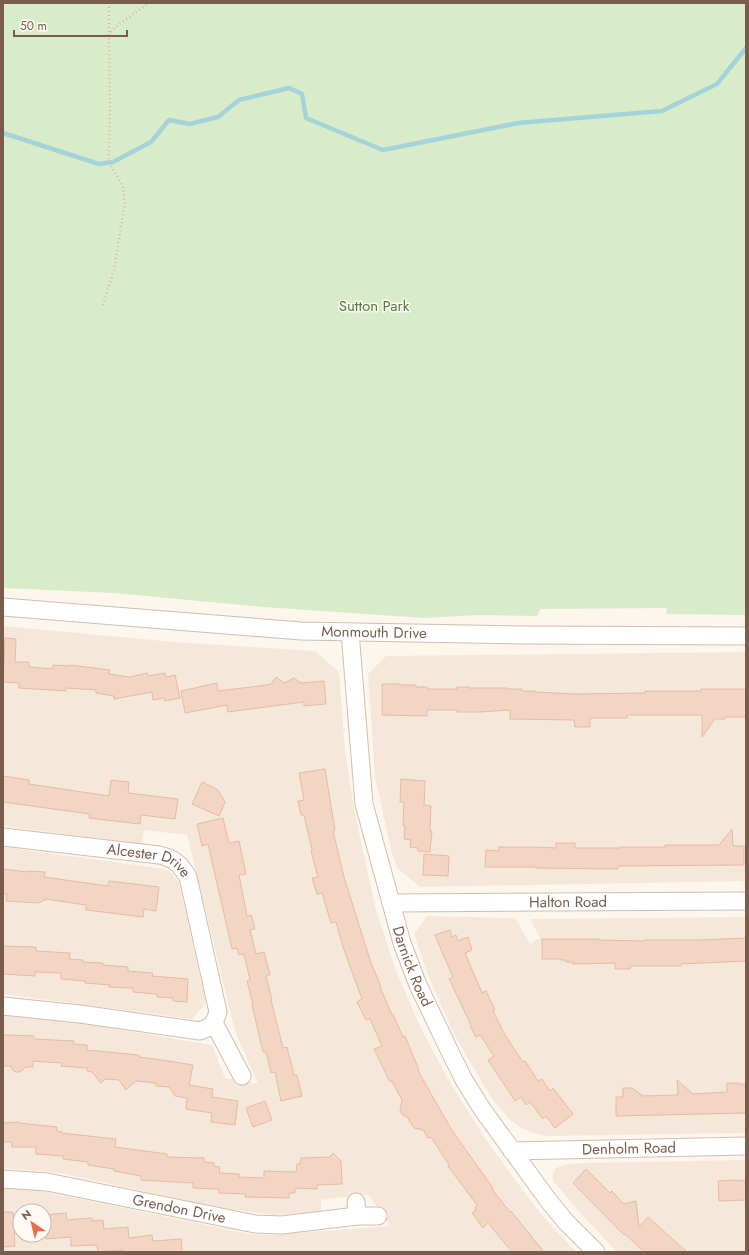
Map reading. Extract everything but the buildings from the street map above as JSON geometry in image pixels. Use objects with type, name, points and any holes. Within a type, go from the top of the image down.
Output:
[{"type":"street","name":"Monmouth Drive","points":[[3,607],[301,630],[350,632],[524,635],[746,636]]},
{"type":"street","name":"Darnick Road","points":[[350,632],[364,804],[402,943],[418,985],[464,1080],[482,1109],[548,1200],[566,1222],[596,1252]]},
{"type":"street","name":"Alcester Drive","points":[[3,837],[169,856],[181,866],[188,877],[217,1002],[218,1012],[214,1023]]},
{"type":"street","name":"Halton Road","points":[[391,903],[746,901]]},
{"type":"street","points":[[3,1006],[80,1014],[200,1031],[207,1029],[214,1023],[242,1076]]},
{"type":"street","name":"Denholm Road","points":[[512,1151],[746,1146]]},
{"type":"street","name":"Grendon Drive","points":[[3,1179],[47,1182],[255,1224],[282,1225],[357,1209],[378,1216]]},
{"type":"path","points":[[103,305],[114,270],[125,203],[123,186],[111,166],[109,159],[109,3]]},
{"type":"path","points":[[109,34],[115,27],[149,3]]},
{"type":"shaded area","points":[[3,626],[174,642],[315,651],[339,672],[345,750],[354,809],[376,910],[396,971],[420,1026],[449,1081],[488,1143],[540,1213],[576,1252],[3,1252],[3,1188],[37,1190],[249,1234],[269,1235],[390,1226],[368,1194],[321,1200],[321,1212],[274,1215],[215,1207],[60,1173],[3,1168],[3,1014],[38,1016],[212,1045],[225,1078],[258,1084],[235,1031],[187,835],[144,830],[142,844],[3,826]]},
{"type":"shaded area","points":[[746,652],[746,881],[420,887],[397,868],[391,850],[375,777],[368,674],[386,656]]},
{"type":"shaded area","points":[[3,847],[165,869],[173,874],[178,881],[180,888],[206,1003],[192,1019],[3,994]]},
{"type":"shaded area","points":[[427,916],[515,918],[530,944],[540,938],[530,919],[746,917],[746,1133],[547,1136],[532,1133],[518,1126],[509,1119],[490,1096],[454,1034],[429,978],[414,934]]},
{"type":"shaded area","points":[[746,1160],[746,1252],[617,1252],[582,1215],[553,1181],[553,1173],[556,1168],[564,1165],[582,1163]]},
{"type":"green space","name":"Sutton Park","points":[[3,3],[746,3],[746,615],[666,614],[667,608],[541,609],[537,616],[477,615],[424,618],[264,607],[114,593],[3,588]]},
{"type":"waterway","points":[[3,133],[99,164],[113,162],[151,142],[169,120],[190,124],[218,117],[239,100],[289,88],[302,94],[306,118],[383,150],[518,123],[662,111],[717,84],[746,48]]}]
